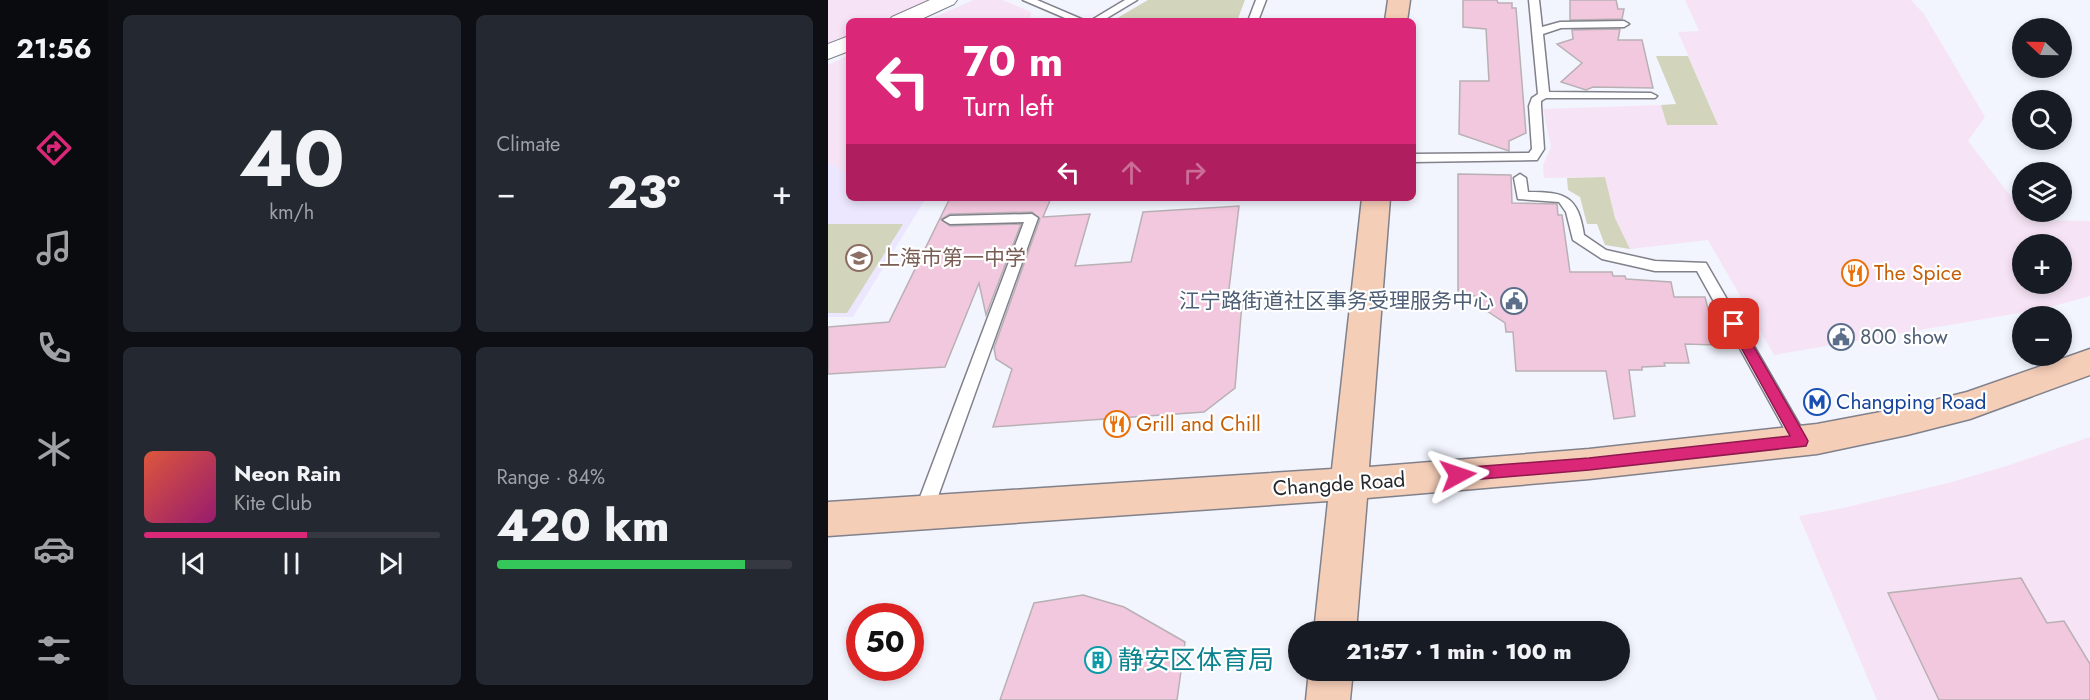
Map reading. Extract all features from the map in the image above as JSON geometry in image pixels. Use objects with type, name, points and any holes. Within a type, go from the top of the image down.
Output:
[{"type":"main road","points":[[1396,18],[1399,0]]},
{"type":"main road","points":[[1336,621],[1376,201]]},
{"type":"main road","name":"Changde Road","points":[[828,519],[1350,484],[1589,464],[1800,441],[1907,421],[1970,405],[2090,362]]},
{"type":"main road","points":[[1328,700],[1330,681]]},
{"type":"street","points":[[906,18],[947,0]]},
{"type":"street","points":[[828,52],[846,44]]},
{"type":"lane","points":[[1028,0],[1073,18]]},
{"type":"lane","points":[[1100,18],[1132,0]]},
{"type":"lane","points":[[1254,18],[1261,0]]},
{"type":"lane","points":[[1534,0],[1544,95]]},
{"type":"lane","points":[[1537,32],[1560,25],[1624,24]]},
{"type":"lane","points":[[1416,158],[1533,157],[1538,149],[1536,100],[1544,95],[1651,96]]},
{"type":"lane","points":[[1520,178],[1522,196],[1562,198],[1572,205],[1578,237],[1602,254],[1655,266],[1701,266],[1800,441]]},
{"type":"lane","points":[[923,513],[1032,218],[950,220]]},
{"type":"shaded area","points":[[828,0],[929,0],[888,18],[846,18],[846,36],[828,44]]},
{"type":"shaded area","points":[[973,0],[1003,0],[1031,12],[1030,18],[933,18]]},
{"type":"shaded area","points":[[1685,0],[1911,0],[1924,14],[1985,117],[1968,141],[2012,198],[2012,222],[2090,221],[2090,296],[2054,306],[2012,306],[2012,314],[1774,355],[1708,240],[1630,249],[1615,218],[1605,177],[1544,178],[1543,165],[1551,147],[1543,109],[1661,105],[1667,125],[1718,124],[1678,32],[1699,31]]},
{"type":"shaded area","points":[[846,56],[846,173],[828,162],[828,65]]},
{"type":"shaded area","name":"上海市第一中学","points":[[828,162],[846,173],[846,201],[924,201],[853,317],[828,317]]},
{"type":"shaded area","points":[[2090,437],[2090,700],[1877,700],[1799,516],[1952,482],[2010,465]]},
{"type":"green space","points":[[1148,0],[1245,0],[1238,18],[1117,18]]},
{"type":"green space","points":[[1656,56],[1688,56],[1718,125],[1667,125],[1661,105],[1676,104]]},
{"type":"green space","points":[[1605,177],[1615,218],[1630,249],[1605,245],[1597,224],[1587,224],[1580,197],[1568,190],[1567,178]]},
{"type":"green space","points":[[828,224],[903,224],[847,313],[828,313]]},
{"type":"building","points":[[1463,0],[1497,0],[1498,3],[1512,3],[1512,8],[1516,8],[1526,133],[1509,141],[1509,151],[1459,134],[1460,81],[1489,81],[1486,29],[1463,27]]},
{"type":"building","points":[[1570,0],[1616,0],[1618,9],[1624,9],[1622,19],[1570,20]]},
{"type":"building","points":[[1620,29],[1618,40],[1642,40],[1653,88],[1593,87],[1586,90],[1561,82],[1582,63],[1557,44],[1573,39],[1572,30]]},
{"type":"building","points":[[1458,174],[1511,175],[1512,203],[1557,204],[1558,215],[1562,215],[1570,272],[1612,272],[1613,276],[1625,276],[1626,279],[1671,282],[1674,297],[1705,297],[1717,345],[1685,344],[1689,363],[1664,363],[1665,366],[1629,370],[1635,416],[1614,419],[1606,371],[1516,371],[1513,332],[1506,332],[1505,323],[1487,311],[1475,296],[1458,296]]},
{"type":"building","points":[[949,201],[1050,201],[1043,217],[1090,214],[1075,266],[1131,262],[1143,212],[1239,206],[1229,289],[1242,303],[1235,388],[1204,412],[993,427],[1012,369],[996,359],[994,348],[1040,219],[1032,212],[950,214],[941,219],[950,226],[1021,224],[986,315],[979,283],[945,367],[828,374],[828,327],[889,322]]},
{"type":"building","points":[[2021,578],[2047,623],[2064,621],[2090,664],[2090,700],[1939,700],[1888,593]]},
{"type":"building","name":"静安区体育局","points":[[1083,595],[1124,607],[1185,642],[1177,700],[1000,700],[1034,603]]},
{"type":"place","name":"上海市第一中学","points":[[859,258]]},
{"type":"place","name":"The Spice","points":[[1855,273]]},
{"type":"place","name":"江宁路街道社区事务受理服务中心","points":[[1514,301]]},
{"type":"place","name":"800 show","points":[[1841,337]]},
{"type":"place","name":"Changping Road","points":[[1817,402]]},
{"type":"place","name":"Grill and Chill","points":[[1117,424]]},
{"type":"place","name":"静安区体育局","points":[[1098,660]]},
{"type":"route","points":[[1458,475],[1589,464],[1800,441],[1734,324]]}]
